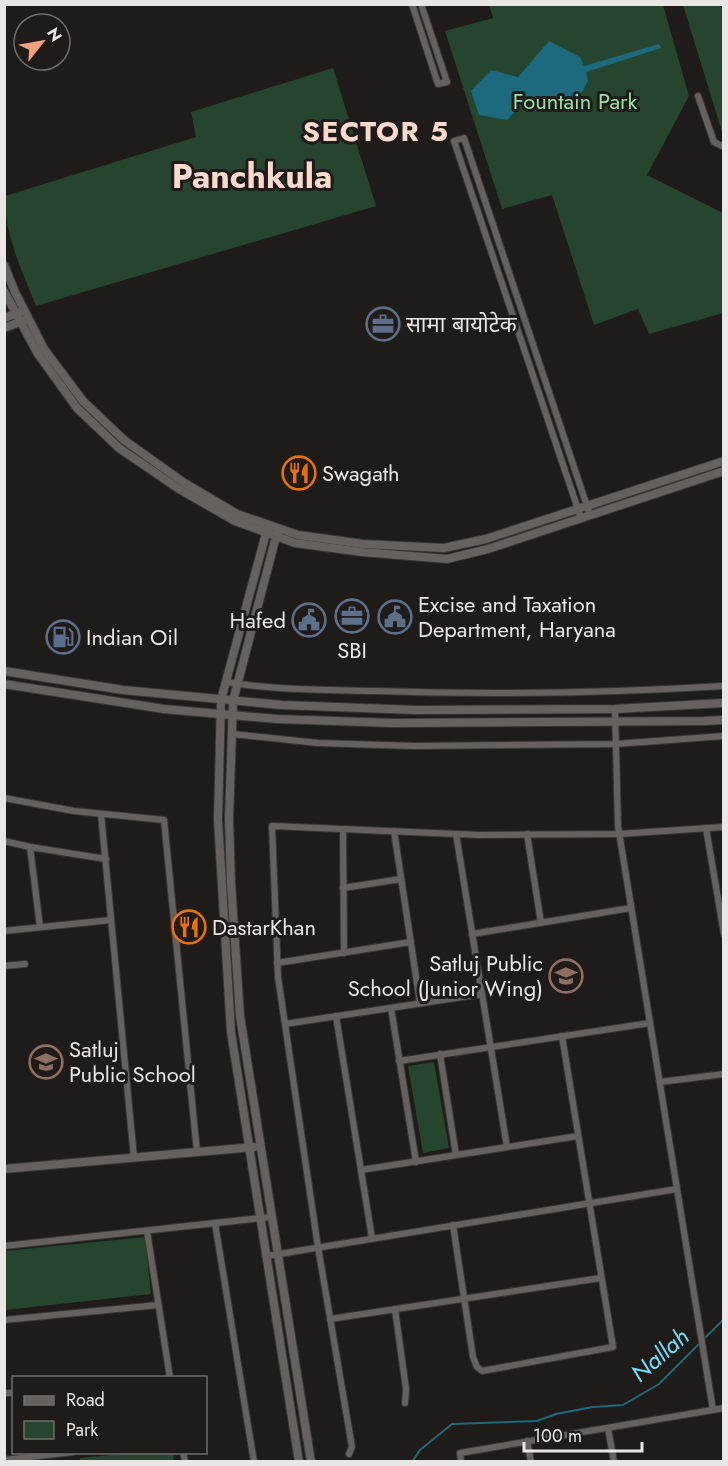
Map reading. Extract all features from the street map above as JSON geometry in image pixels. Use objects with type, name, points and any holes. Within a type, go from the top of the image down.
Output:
[{"type":"street","points":[[412,4],[438,84],[447,82],[421,4]]},
{"type":"street","points":[[427,50],[436,47]]},
{"type":"street","points":[[435,74],[443,71]]},
{"type":"street","points":[[698,96],[714,142],[723,147]]},
{"type":"street","points":[[581,518],[454,141],[464,138],[590,515]]},
{"type":"street","points":[[4,265],[24,310],[25,320]]},
{"type":"street","points":[[4,291],[16,313],[25,320],[83,401],[124,440],[183,482],[237,514],[277,532],[363,544],[444,548],[486,539],[723,461]]},
{"type":"street","points":[[4,318],[24,310]]},
{"type":"street","points":[[4,328],[25,320]]},
{"type":"street","points":[[277,532],[295,543],[447,559],[488,549],[723,471]]},
{"type":"street","points":[[267,529],[221,700],[218,820],[231,1032],[299,1461]]},
{"type":"street","points":[[277,532],[233,701],[229,819],[240,1016],[311,1461]]},
{"type":"street","points":[[402,546],[402,555]]},
{"type":"street","points":[[4,671],[123,690],[282,705],[416,710],[615,709],[723,703]]},
{"type":"street","points":[[226,681],[412,693],[583,693],[723,686]]},
{"type":"street","points":[[4,684],[164,709],[277,719],[393,723],[723,720]]},
{"type":"street","points":[[615,709],[619,834],[713,1410]]},
{"type":"street","points":[[232,734],[283,741],[350,745],[616,744],[723,736]]},
{"type":"street","points":[[4,798],[101,814],[164,820],[197,1152]]},
{"type":"street","points":[[101,814],[134,1158]]},
{"type":"street","points":[[349,1454],[352,1447],[318,1247],[277,963],[272,826],[456,834],[619,834],[723,827]]},
{"type":"street","points":[[706,828],[723,934]]},
{"type":"street","points":[[343,829],[344,953]]},
{"type":"street","points":[[394,831],[420,1003]]},
{"type":"street","points":[[456,834],[507,1147]]},
{"type":"street","points":[[527,834],[541,923]]},
{"type":"street","points":[[4,841],[106,859]]},
{"type":"street","points":[[30,847],[40,927]]},
{"type":"street","points":[[343,888],[401,879]]},
{"type":"street","points":[[472,934],[631,908]]},
{"type":"street","points":[[4,931],[111,920]]},
{"type":"street","points":[[277,963],[411,942]]},
{"type":"street","points":[[4,966],[25,964]]},
{"type":"street","points":[[285,1024],[482,994]]},
{"type":"street","points":[[391,1008],[416,1162]]},
{"type":"street","points":[[336,1016],[372,1238]]},
{"type":"street","points":[[399,1061],[650,1023]]},
{"type":"street","points":[[453,1225],[473,1357],[477,1367],[482,1371],[613,1347],[562,1036]]},
{"type":"street","points":[[440,1054],[456,1155]]},
{"type":"street","points":[[660,1082],[723,1074]]},
{"type":"street","points":[[361,1170],[579,1136]]},
{"type":"street","points":[[4,1169],[260,1146]]},
{"type":"street","points":[[267,1256],[677,1189]]},
{"type":"street","points":[[4,1246],[271,1217]]},
{"type":"street","points":[[215,1223],[254,1461]]},
{"type":"street","points":[[147,1231],[170,1376]]},
{"type":"street","points":[[330,1318],[602,1278]]},
{"type":"street","points":[[4,1320],[158,1305]]},
{"type":"street","points":[[395,1309],[406,1389],[405,1403]]},
{"type":"street","points":[[461,1461],[460,1453],[723,1408]]},
{"type":"street","points":[[608,1428],[614,1461]]},
{"type":"street","points":[[527,1442],[531,1461]]},
{"type":"street","points":[[4,1460],[56,1454]]},
{"type":"green space","name":"Fountain Park","points":[[489,5],[663,5],[689,96],[647,175],[723,213],[723,313],[649,334],[638,309],[594,325],[552,195],[502,209],[445,31],[493,18]]},
{"type":"green space","points":[[683,5],[723,5],[723,135]]},
{"type":"green space","points":[[333,68],[376,206],[36,306],[7,224],[5,196],[196,137],[191,112]]},
{"type":"green space","points":[[434,1062],[449,1148],[423,1153],[408,1066]]},
{"type":"green space","points":[[145,1237],[151,1294],[5,1310],[5,1251]]},
{"type":"green space","points":[[121,1454],[173,1454],[174,1461],[80,1462],[80,1458]]},
{"type":"water","points":[[549,41],[580,57],[584,66],[659,44],[661,48],[586,72],[588,81],[571,112],[526,100],[507,120],[479,115],[471,91],[491,70],[518,77]]},
{"type":"waterway","name":"Nallah","points":[[412,1462],[420,1450],[452,1424],[537,1421],[556,1414],[593,1407],[623,1405],[659,1384],[724,1319]]},
{"type":"place","name":"सामा बायोटेक","points":[[383,324]]},
{"type":"place","name":"Swagath","points":[[299,473]]},
{"type":"place","name":"SBI","points":[[352,616]]},
{"type":"place","name":"Excise and Taxation Department, Haryana","points":[[395,617]]},
{"type":"place","name":"Hafed","points":[[309,620]]},
{"type":"place","name":"Indian Oil","points":[[63,637]]},
{"type":"place","name":"DastarKhan","points":[[189,927]]},
{"type":"place","name":"Satluj Public School (Junior Wing)","points":[[566,976]]},
{"type":"place","name":"Satluj Public School","points":[[46,1062]]},
{"type":"district","name":"SECTOR 5","points":[[376,131]]},
{"type":"district","name":"Panchkula","points":[[252,176]]}]
